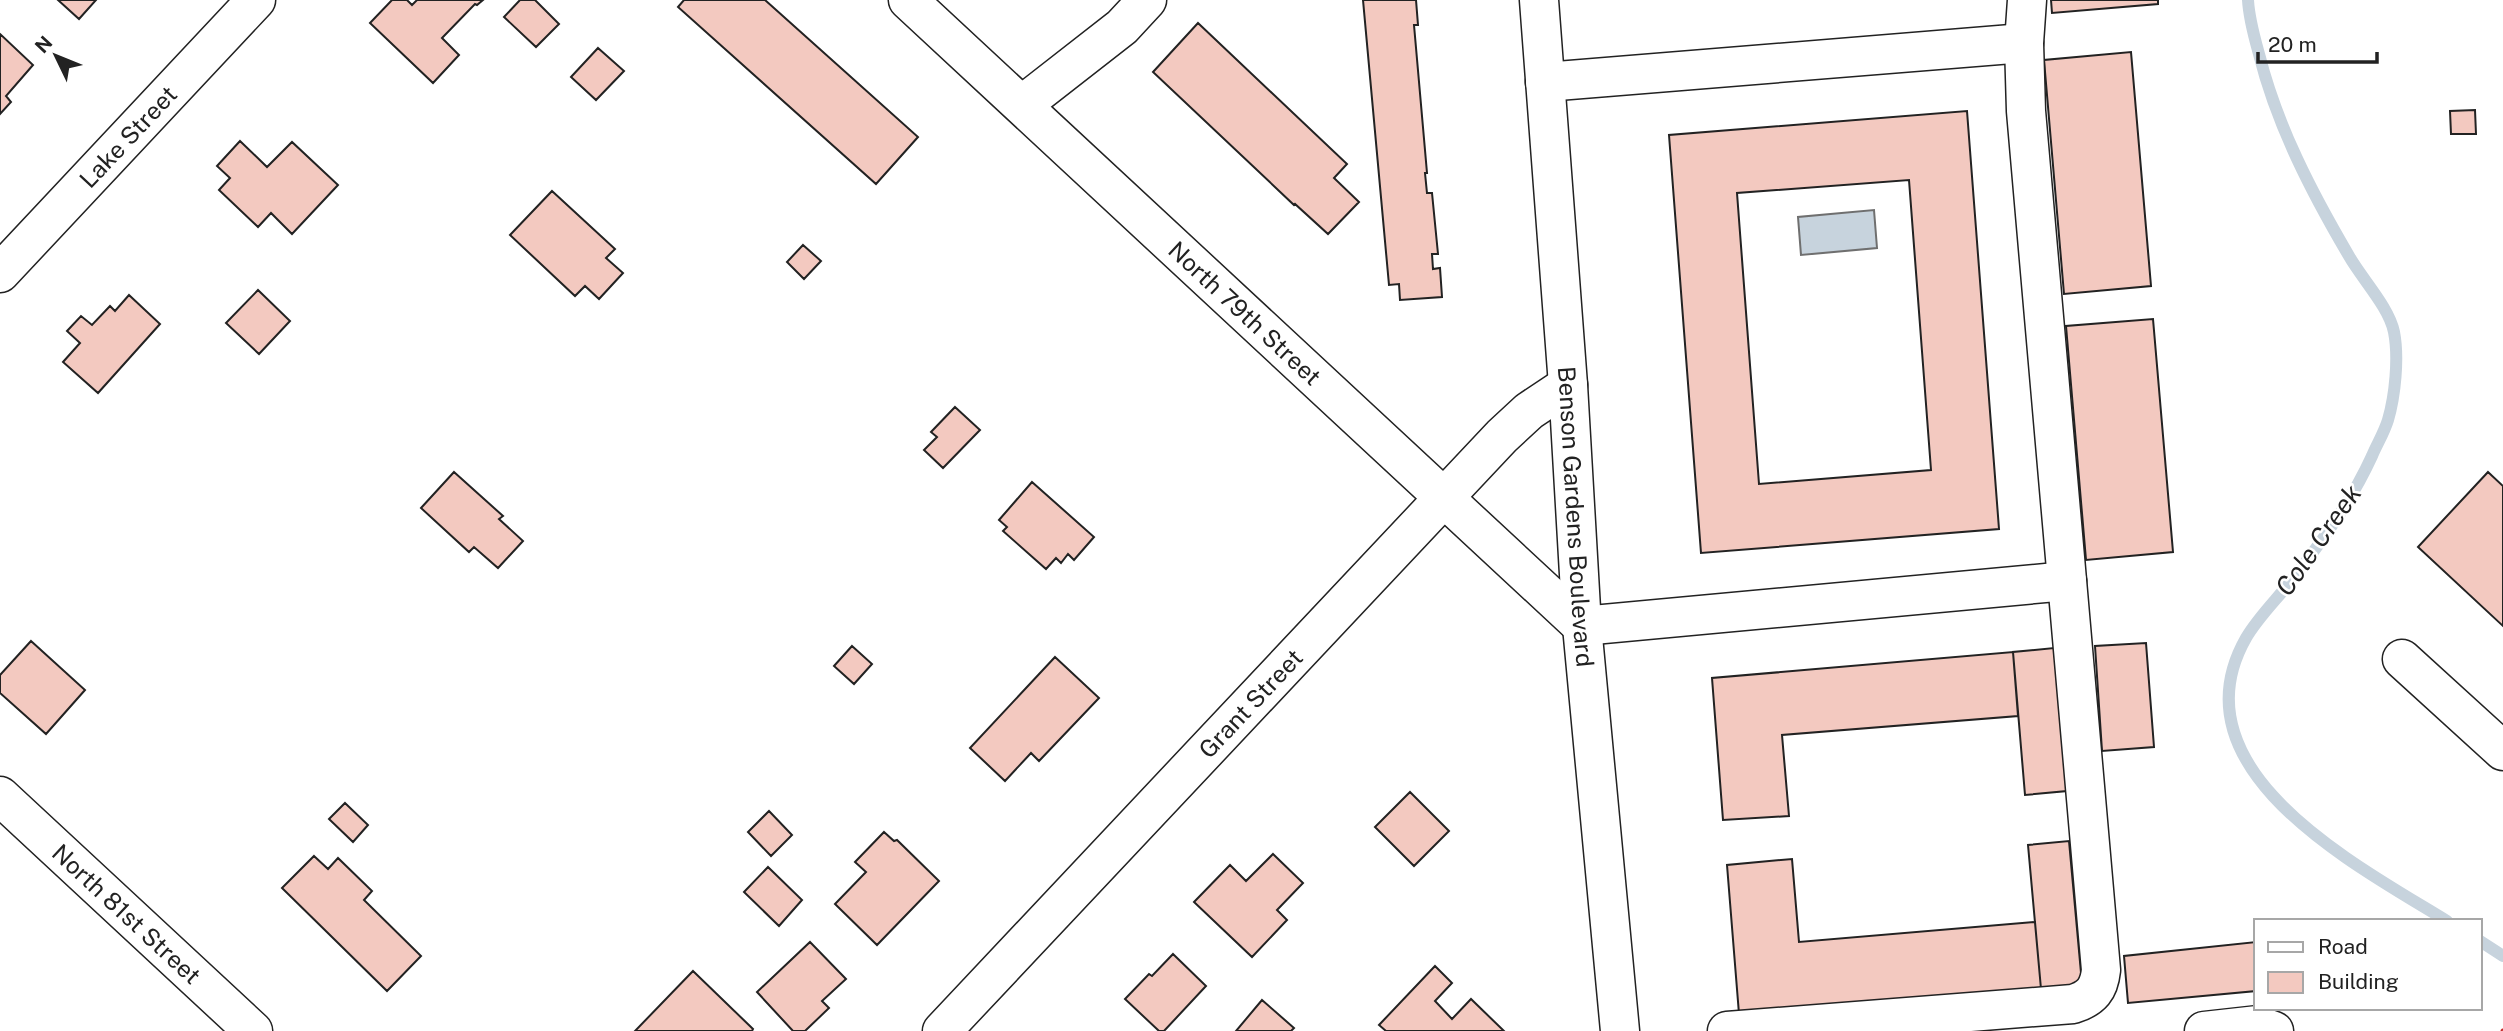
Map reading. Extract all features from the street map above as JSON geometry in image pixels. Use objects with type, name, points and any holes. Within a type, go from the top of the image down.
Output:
[{"type":"street","name":"Lake Street","points":[[0,273],[256,0]]},
{"type":"street","name":"North 79th Street","points":[[908,0],[1582,626]]},
{"type":"street","points":[[1021,105],[1122,27],[1147,0]]},
{"type":"street","name":"Benson Gardens Boulevard","points":[[1539,0],[1568,385],[1582,626],[1620,1031]]},
{"type":"street","points":[[1727,1031],[2073,1004],[2084,1000],[2098,988],[2101,970],[2026,111],[2024,43],[2027,0]]},
{"type":"street","points":[[1545,82],[2024,43]]},
{"type":"street","name":"Grant Street","points":[[942,1031],[1444,496],[1529,411],[1568,385]]},
{"type":"street","points":[[1582,626],[2067,581]]},
{"type":"street","points":[[2402,659],[2503,751]]},
{"type":"street","name":"North 81st Street","points":[[0,796],[253,1031]]},
{"type":"street","points":[[2204,1031],[2258,1025],[2274,1031]]},
{"type":"shaded area","points":[[1874,210],[1877,248],[1801,255],[1798,217]]},
{"type":"building","points":[[58,0],[96,0],[79,19]]},
{"type":"building","points":[[392,0],[407,0],[412,5],[417,0],[483,0],[475,4],[442,38],[459,55],[433,83],[370,23]]},
{"type":"building","points":[[520,0],[535,0],[559,24],[536,47],[504,17]]},
{"type":"building","points":[[684,0],[765,0],[918,137],[876,184],[678,7]]},
{"type":"building","points":[[1363,0],[1416,0],[1418,25],[1414,25],[1425,173],[1427,193],[1432,193],[1438,254],[1432,254],[1433,269],[1440,268],[1442,297],[1400,300],[1399,284],[1389,285]]},
{"type":"building","points":[[2051,0],[2158,0],[2158,4],[2052,13]]},
{"type":"building","points":[[1198,23],[1347,164],[1334,178],[1359,202],[1328,234],[1153,72]]},
{"type":"building","points":[[0,34],[33,65],[6,96],[11,102],[0,114]]},
{"type":"building","points":[[598,48],[624,71],[596,100],[571,77]]},
{"type":"building","points":[[2131,52],[2151,286],[2064,294],[2044,60]]},
{"type":"building","points":[[2475,110],[2476,134],[2451,134],[2450,111]]},
{"type":"building","points":[[1967,111],[1999,529],[1701,553],[1669,135]],"holes":[[[1909,180],[1931,470],[1759,484],[1737,193]]]},
{"type":"building","points":[[240,141],[267,167],[292,142],[338,185],[292,234],[271,213],[258,227],[219,190],[230,178],[217,166]]},
{"type":"building","points":[[552,191],[615,249],[606,258],[623,273],[599,299],[585,286],[575,296],[510,235]]},
{"type":"building","points":[[803,245],[821,261],[804,279],[787,262]]},
{"type":"building","points":[[258,290],[290,321],[259,354],[226,323]]},
{"type":"building","points":[[129,295],[160,324],[98,393],[63,362],[80,343],[67,331],[81,316],[92,325],[110,306],[115,311]]},
{"type":"building","points":[[2153,319],[2173,552],[2086,560],[2066,326]]},
{"type":"building","points":[[955,407],[980,430],[943,468],[924,450],[937,437],[931,432]]},
{"type":"building","points":[[454,472],[503,516],[499,519],[523,541],[498,568],[474,547],[469,552],[421,508]]},
{"type":"building","points":[[2488,472],[2503,486],[2503,626],[2418,547]]},
{"type":"building","points":[[1032,482],[1094,537],[1074,560],[1068,554],[1061,563],[1056,558],[1046,569],[1003,531],[1007,527],[999,520]]},
{"type":"building","points":[[31,641],[85,690],[46,734],[0,693],[0,675]]},
{"type":"building","points":[[2146,643],[2154,747],[2102,751],[2095,646]]},
{"type":"building","points":[[852,646],[872,664],[854,684],[834,666]]},
{"type":"building","points":[[2054,648],[2067,791],[2025,795],[2013,652]]},
{"type":"building","points":[[2013,652],[2018,716],[1782,735],[1789,816],[1723,820],[1712,678]]},
{"type":"building","points":[[1055,657],[1099,698],[1039,761],[1031,753],[1005,781],[970,748]]},
{"type":"building","points":[[1410,792],[1449,831],[1414,866],[1375,827]]},
{"type":"building","points":[[345,803],[368,825],[353,842],[329,819]]},
{"type":"building","points":[[769,811],[792,835],[771,856],[748,832]]},
{"type":"building","points":[[884,832],[894,841],[897,840],[939,881],[877,945],[835,904],[866,872],[855,862]]},
{"type":"building","points":[[2069,841],[2082,984],[2041,989],[2028,845]]},
{"type":"building","points":[[1273,854],[1303,883],[1277,910],[1287,920],[1252,957],[1194,902],[1230,865],[1246,881]]},
{"type":"building","points":[[314,856],[328,869],[338,858],[372,891],[364,900],[421,956],[387,991],[282,888]]},
{"type":"building","points":[[1792,859],[1799,942],[2035,922],[2041,989],[1739,1014],[1727,865]]},
{"type":"building","points":[[768,867],[802,900],[779,926],[744,892]]},
{"type":"building","points":[[810,942],[846,979],[822,1001],[829,1008],[805,1031],[793,1031],[757,992]]},
{"type":"building","points":[[2254,942],[2254,991],[2128,1003],[2124,956]]},
{"type":"building","points":[[1173,954],[1206,986],[1164,1031],[1159,1031],[1125,999]]},
{"type":"building","points":[[1435,966],[1452,983],[1435,1001],[1452,1019],[1471,999],[1504,1031],[1386,1031],[1379,1025]]},
{"type":"building","points":[[693,971],[753,1029],[752,1031],[635,1031]]},
{"type":"building","points":[[1262,1000],[1294,1028],[1291,1031],[1236,1031]]},
{"type":"waterway","name":"Cole Creek","points":[[2248,0],[2252,27],[2275,107],[2309,183],[2335,232],[2387,313],[2394,332],[2396,365],[2388,420],[2354,491],[2323,539],[2246,638],[2229,686],[2233,730],[2253,771],[2285,808],[2325,842],[2367,872],[2444,919]]},
{"type":"waterway","name":"Cole Creek","points":[[2482,942],[2503,956]]}]
